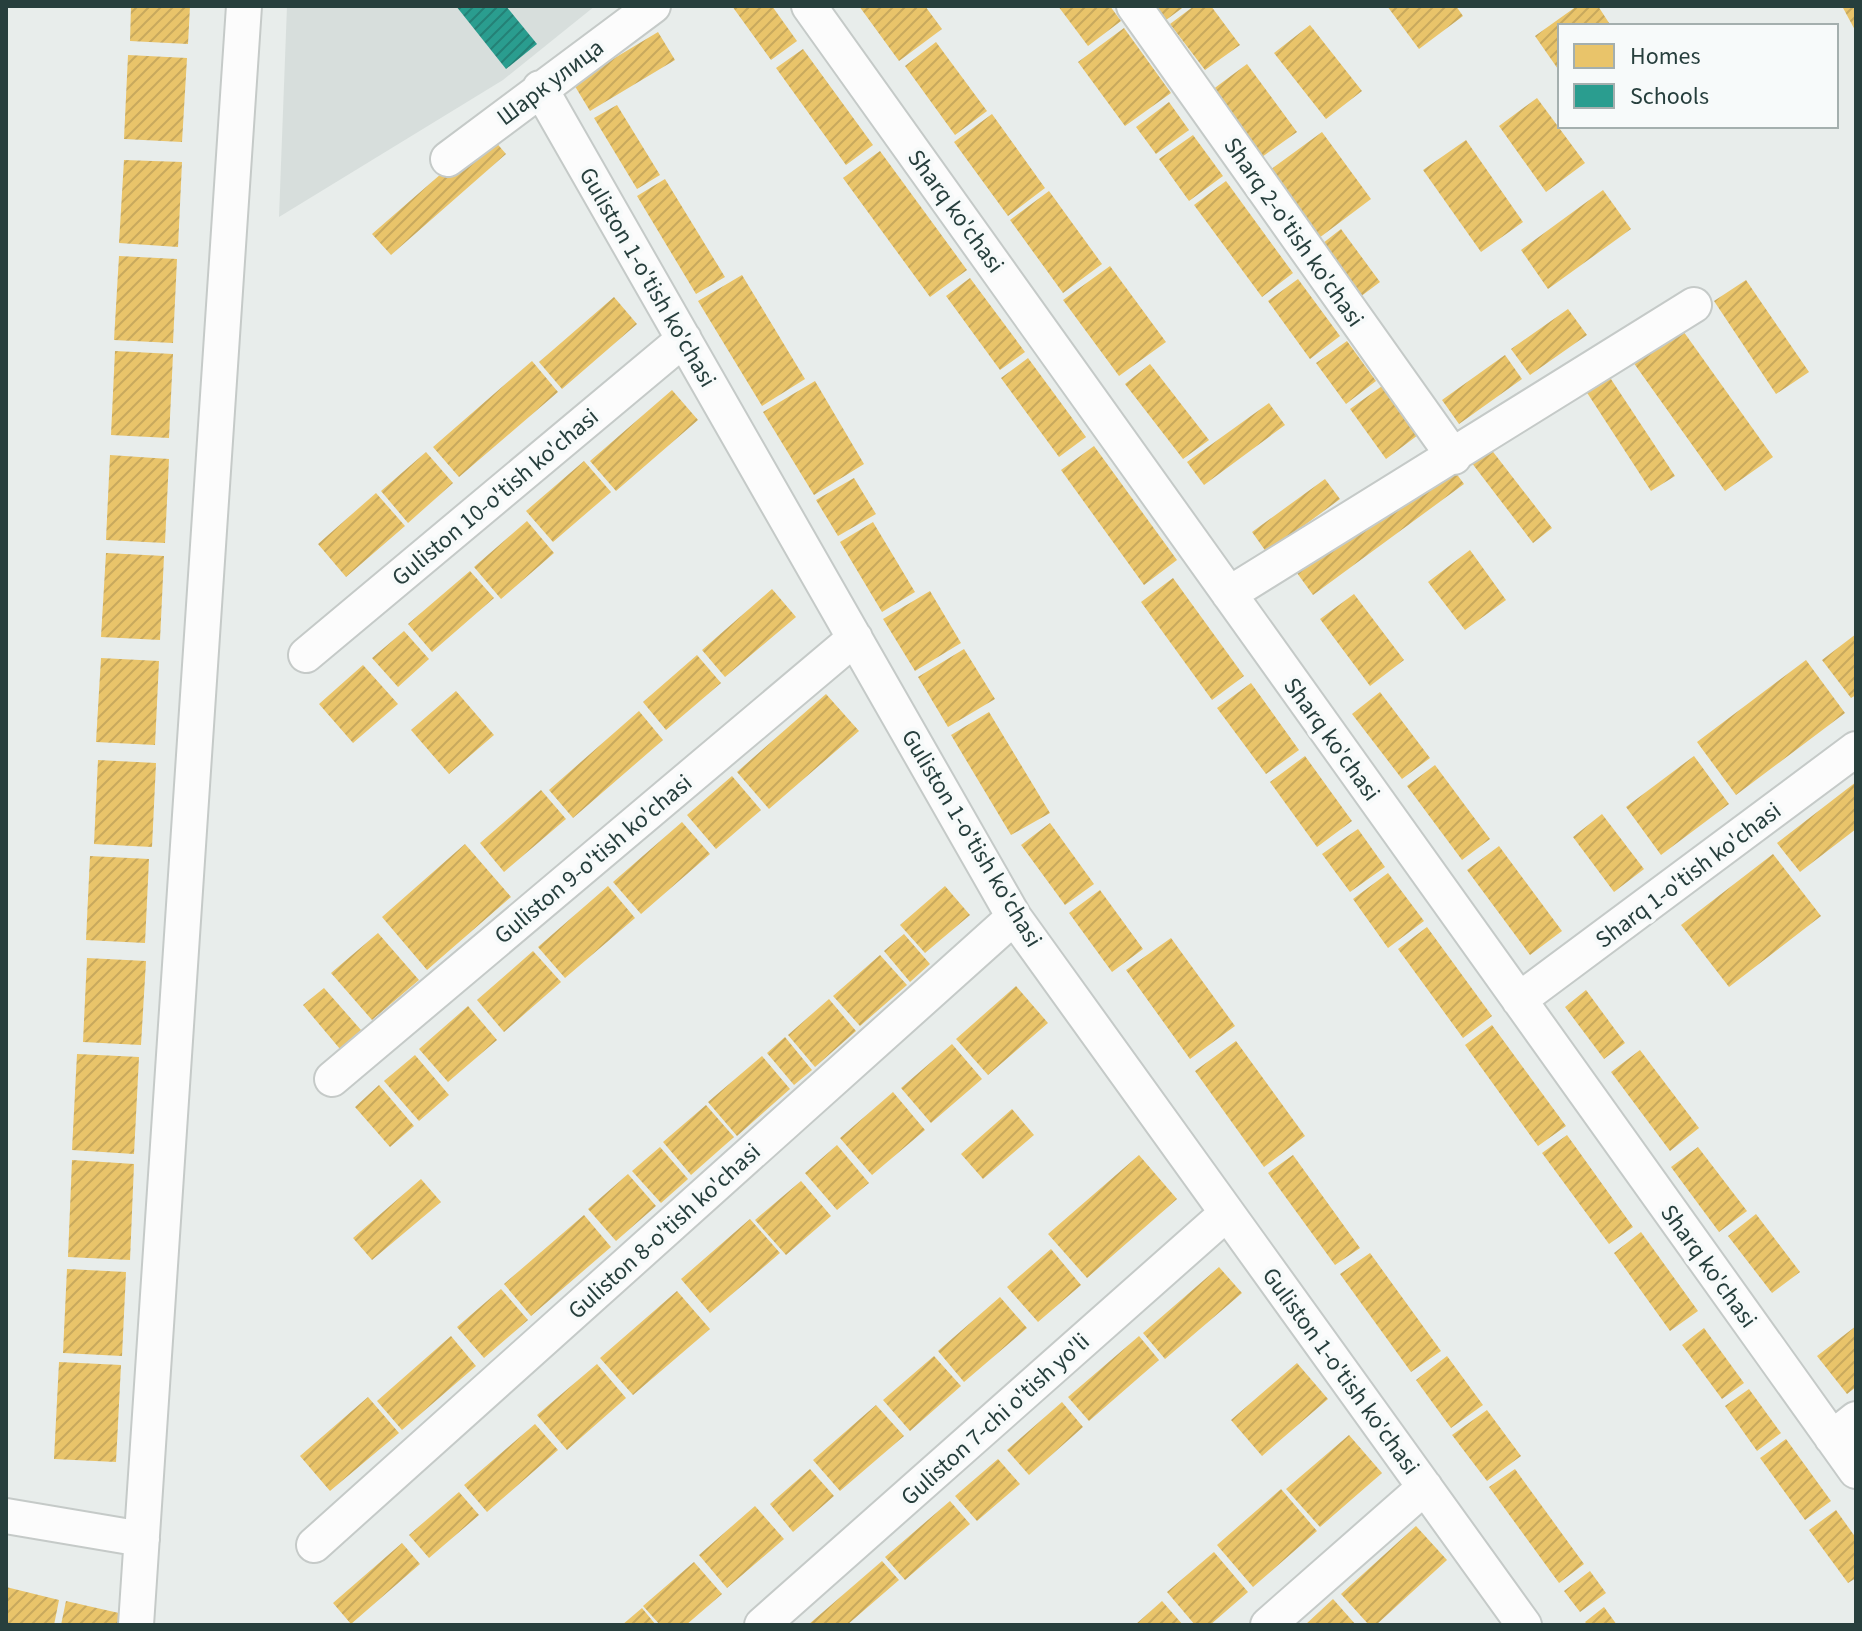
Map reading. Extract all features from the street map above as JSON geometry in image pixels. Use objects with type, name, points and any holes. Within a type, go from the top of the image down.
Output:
[{"type":"street","points":[[136,1625],[244,6]]},
{"type":"street","name":"Шарк улица","points":[[448,159],[653,6]]},
{"type":"street","name":"Sharq ko'chasi","points":[[809,6],[1519,1000],[1844,1429],[1856,1471]]},
{"type":"street","name":"Sharq 2-o'tish ko'chasi","points":[[1134,6],[1454,457]]},
{"type":"street","name":"Guliston 1-o'tish ko'chasi","points":[[540,88],[1014,917],[1524,1625]]},
{"type":"street","points":[[1229,594],[1454,457],[1694,305]]},
{"type":"street","name":"Guliston 10-o'tish ko'chasi","points":[[306,655],[684,339]]},
{"type":"street","name":"Guliston 9-o'tish ko'chasi","points":[[332,1079],[855,638]]},
{"type":"street","name":"Sharq 1-o'tish ko'chasi","points":[[1519,1000],[1856,749]]},
{"type":"street","name":"Guliston 8-o'tish ko'chasi","points":[[314,1545],[1014,917]]},
{"type":"street","name":"Guliston 7-chi o'tish yo'li","points":[[762,1625],[1227,1213]]},
{"type":"street","points":[[1268,1625],[1425,1487]]},
{"type":"street","points":[[6,1516],[142,1539]]},
{"type":"shaded area","points":[[287,6],[595,6],[503,80],[279,217]]},
{"type":"building: Homes","points":[[131,6],[190,6],[188,44],[130,41]]},
{"type":"building: Homes","points":[[732,6],[772,6],[797,41],[771,60]]},
{"type":"building: Homes","points":[[859,6],[925,6],[942,29],[899,61]]},
{"type":"building: Homes","points":[[1058,6],[1110,6],[1121,21],[1088,46]]},
{"type":"building: Homes","points":[[1156,6],[1185,6],[1166,20]]},
{"type":"building: Homes","points":[[1194,6],[1211,6],[1240,45],[1205,70],[1170,24]]},
{"type":"building: Homes","points":[[1387,6],[1456,6],[1463,16],[1419,49]]},
{"type":"building: Homes","points":[[1577,6],[1598,6],[1610,24],[1558,24],[1558,69],[1535,36]]},
{"type":"building: Homes","points":[[1842,6],[1856,6],[1856,32]]},
{"type":"building: Homes","points":[[1310,25],[1362,91],[1326,119],[1274,53]]},
{"type":"building: Homes","points":[[1124,28],[1171,93],[1125,126],[1078,62]]},
{"type":"building: Homes","points":[[658,32],[675,60],[590,111],[573,83]]},
{"type":"building: Homes","points":[[936,42],[987,111],[955,135],[905,66]]},
{"type":"building: Homes","points":[[803,49],[873,145],[846,165],[776,68]]},
{"type":"building: Homes","points":[[128,55],[187,58],[182,142],[124,139]]},
{"type":"building: Homes","points":[[1247,64],[1297,132],[1262,157],[1212,90]]},
{"type":"building: Homes","points":[[1537,98],[1585,163],[1546,192],[1499,126]]},
{"type":"building: Homes","points":[[1169,102],[1189,130],[1156,154],[1136,127]]},
{"type":"building: Homes","points":[[617,105],[660,175],[637,189],[594,118]]},
{"type":"building: Homes","points":[[992,114],[1045,188],[1008,216],[954,142]]},
{"type":"building: Homes","points":[[1322,132],[1371,199],[1315,241],[1266,173]]},
{"type":"building: Homes","points":[[488,133],[506,154],[391,255],[372,234]]},
{"type":"building: Homes","points":[[1193,135],[1223,176],[1189,201],[1159,159]]},
{"type":"building: Homes","points":[[1466,140],[1523,222],[1481,252],[1423,170]]},
{"type":"building: Homes","points":[[880,151],[967,270],[930,297],[843,178]]},
{"type":"building: Homes","points":[[124,160],[182,162],[178,247],[119,243]]},
{"type":"building: Homes","points":[[665,179],[725,277],[696,294],[637,196]]},
{"type":"building: Homes","points":[[1226,181],[1293,273],[1262,297],[1194,205]]},
{"type":"building: Homes","points":[[1603,190],[1631,229],[1548,289],[1521,250]]},
{"type":"building: Homes","points":[[1049,191],[1102,264],[1063,293],[1010,220]]},
{"type":"building: Homes","points":[[1341,229],[1380,282],[1356,300],[1318,247]]},
{"type":"building: Homes","points":[[119,256],[177,259],[173,343],[114,340]]},
{"type":"building: Homes","points":[[1110,266],[1166,342],[1119,376],[1063,300]]},
{"type":"building: Homes","points":[[742,275],[805,379],[762,406],[698,301]]},
{"type":"building: Homes","points":[[970,278],[1025,352],[1000,370],[946,296]]},
{"type":"building: Homes","points":[[1298,279],[1340,336],[1310,359],[1268,301]]},
{"type":"building: Homes","points":[[1746,280],[1809,372],[1776,394],[1714,301]]},
{"type":"building: Homes","points":[[614,297],[637,324],[562,389],[539,362]]},
{"type":"building: Homes","points":[[1568,309],[1587,335],[1530,375],[1511,349]]},
{"type":"building: Homes","points":[[1681,328],[1773,457],[1725,491],[1633,362]]},
{"type":"building: Homes","points":[[1347,341],[1376,381],[1346,404],[1316,363]]},
{"type":"building: Homes","points":[[115,351],[173,354],[169,438],[111,435]]},
{"type":"building: Homes","points":[[1505,355],[1522,379],[1459,424],[1442,400]]},
{"type":"building: Homes","points":[[1028,358],[1086,437],[1059,457],[1001,378]]},
{"type":"building: Homes","points":[[532,361],[558,392],[459,477],[433,447]]},
{"type":"building: Homes","points":[[1150,364],[1209,440],[1183,459],[1125,384]]},
{"type":"building: Homes","points":[[1605,370],[1675,476],[1651,491],[1582,385]]},
{"type":"building: Homes","points":[[815,381],[864,464],[814,495],[763,412]]},
{"type":"building: Homes","points":[[1382,386],[1418,435],[1386,459],[1350,409]]},
{"type":"building: Homes","points":[[672,390],[698,420],[616,491],[590,461]]},
{"type":"building: Homes","points":[[1269,403],[1285,425],[1204,485],[1187,462]]},
{"type":"building: Homes","points":[[1487,444],[1552,528],[1533,543],[1468,458]]},
{"type":"building: Homes","points":[[1094,446],[1177,560],[1144,585],[1061,470]]},
{"type":"building: Homes","points":[[426,452],[453,483],[408,523],[381,491]]},
{"type":"building: Homes","points":[[110,455],[169,459],[165,543],[106,540]]},
{"type":"building: Homes","points":[[584,461],[611,492],[553,542],[526,511]]},
{"type":"building: Homes","points":[[1448,462],[1464,484],[1313,595],[1297,573]]},
{"type":"building: Homes","points":[[854,478],[876,514],[838,536],[816,500]]},
{"type":"building: Homes","points":[[1325,479],[1340,499],[1267,553],[1252,532]]},
{"type":"building: Homes","points":[[376,493],[405,526],[346,577],[318,544]]},
{"type":"building: Homes","points":[[527,521],[554,553],[501,599],[474,567]]},
{"type":"building: Homes","points":[[873,522],[915,592],[882,612],[840,542]]},
{"type":"building: Homes","points":[[1470,550],[1506,600],[1465,630],[1428,582]]},
{"type":"building: Homes","points":[[106,553],[164,556],[160,640],[101,637]]},
{"type":"building: Homes","points":[[470,571],[494,598],[432,652],[408,624]]},
{"type":"building: Homes","points":[[1173,578],[1244,676],[1212,700],[1141,602]]},
{"type":"building: Homes","points":[[772,589],[796,617],[725,677],[702,650]]},
{"type":"building: Homes","points":[[930,591],[961,643],[915,671],[883,619]]},
{"type":"building: Homes","points":[[1354,594],[1404,660],[1370,686],[1320,619]]},
{"type":"building: Homes","points":[[404,631],[429,659],[398,687],[372,658]]},
{"type":"building: Homes","points":[[1856,634],[1856,695],[1851,698],[1822,660]]},
{"type":"building: Homes","points":[[964,649],[995,699],[948,727],[918,677]]},
{"type":"building: Homes","points":[[697,655],[721,683],[666,730],[643,702]]},
{"type":"building: Homes","points":[[101,658],[159,661],[155,745],[96,742]]},
{"type":"building: Homes","points":[[1806,660],[1845,713],[1736,795],[1697,742]]},
{"type":"building: Homes","points":[[363,665],[398,704],[353,743],[319,704]]},
{"type":"building: Homes","points":[[1251,683],[1299,750],[1266,774],[1217,708]]},
{"type":"building: Homes","points":[[456,691],[494,735],[449,774],[411,730]]},
{"type":"building: Homes","points":[[1380,692],[1430,758],[1402,779],[1352,714]]},
{"type":"building: Homes","points":[[826,694],[859,731],[769,809],[737,772]]},
{"type":"building: Homes","points":[[639,711],[663,740],[573,818],[549,790]]},
{"type":"building: Homes","points":[[989,712],[1050,813],[1011,835],[951,735]]},
{"type":"building: Homes","points":[[1305,756],[1352,821],[1317,847],[1270,782]]},
{"type":"building: Homes","points":[[1694,756],[1729,804],[1661,855],[1626,807]]},
{"type":"building: Homes","points":[[98,760],[156,763],[152,847],[94,844]]},
{"type":"building: Homes","points":[[1435,765],[1490,839],[1462,860],[1407,786]]},
{"type":"building: Homes","points":[[732,776],[761,810],[716,849],[687,815]]},
{"type":"building: Homes","points":[[1856,782],[1856,829],[1800,872],[1777,843]]},
{"type":"building: Homes","points":[[541,790],[566,819],[504,872],[480,843]]},
{"type":"building: Homes","points":[[1602,814],[1644,869],[1614,892],[1573,837]]},
{"type":"building: Homes","points":[[682,822],[710,854],[641,914],[613,882]]},
{"type":"building: Homes","points":[[1050,823],[1094,884],[1065,905],[1021,845]]},
{"type":"building: Homes","points":[[1358,829],[1385,867],[1350,892],[1322,854]]},
{"type":"building: Homes","points":[[465,844],[511,897],[427,970],[382,917]]},
{"type":"building: Homes","points":[[1499,846],[1562,931],[1530,955],[1467,870]]},
{"type":"building: Homes","points":[[1773,854],[1821,916],[1729,987],[1681,925]]},
{"type":"building: Homes","points":[[90,856],[149,859],[145,943],[86,940]]},
{"type":"building: Homes","points":[[1388,873],[1424,921],[1388,948],[1353,899]]},
{"type":"building: Homes","points":[[608,886],[635,918],[565,978],[538,947]]},
{"type":"building: Homes","points":[[945,886],[970,915],[925,953],[900,925]]},
{"type":"building: Homes","points":[[1100,890],[1143,949],[1112,972],[1069,913]]},
{"type":"building: Homes","points":[[1427,927],[1492,1016],[1463,1038],[1398,949]]},
{"type":"building: Homes","points":[[378,933],[419,980],[372,1020],[331,973]]},
{"type":"building: Homes","points":[[904,934],[930,964],[910,982],[884,951]]},
{"type":"building: Homes","points":[[1171,938],[1235,1026],[1190,1059],[1126,970]]},
{"type":"building: Homes","points":[[533,951],[561,982],[504,1032],[477,1000]]},
{"type":"building: Homes","points":[[880,955],[907,985],[860,1026],[833,996]]},
{"type":"building: Homes","points":[[87,958],[146,961],[141,1045],[83,1042]]},
{"type":"building: Homes","points":[[1016,986],[1048,1023],[988,1075],[956,1039]]},
{"type":"building: Homes","points":[[324,988],[361,1030],[340,1049],[303,1005]]},
{"type":"building: Homes","points":[[1586,990],[1625,1043],[1604,1059],[1565,1007]]},
{"type":"building: Homes","points":[[829,999],[856,1031],[815,1067],[788,1035]]},
{"type":"building: Homes","points":[[468,1006],[497,1040],[448,1082],[419,1049]]},
{"type":"building: Homes","points":[[1492,1025],[1566,1126],[1538,1146],[1465,1045]]},
{"type":"building: Homes","points":[[785,1037],[812,1070],[794,1085],[767,1053]]},
{"type":"building: Homes","points":[[1236,1041],[1305,1136],[1264,1167],[1195,1071]]},
{"type":"building: Homes","points":[[952,1044],[982,1079],[931,1123],[901,1088]]},
{"type":"building: Homes","points":[[1640,1050],[1699,1128],[1670,1151],[1611,1072]]},
{"type":"building: Homes","points":[[77,1054],[139,1057],[134,1154],[72,1150]]},
{"type":"building: Homes","points":[[415,1055],[449,1095],[419,1121],[384,1081]]},
{"type":"building: Homes","points":[[762,1056],[790,1089],[737,1136],[708,1102]]},
{"type":"building: Homes","points":[[379,1085],[414,1126],[390,1147],[355,1107]]},
{"type":"building: Homes","points":[[893,1092],[925,1130],[872,1175],[840,1138]]},
{"type":"building: Homes","points":[[706,1105],[734,1137],[691,1175],[663,1142]]},
{"type":"building: Homes","points":[[1012,1109],[1034,1135],[983,1179],[961,1154]]},
{"type":"building: Homes","points":[[1567,1135],[1633,1227],[1609,1244],[1542,1153]]},
{"type":"building: Homes","points":[[837,1145],[869,1183],[837,1210],[805,1173]]},
{"type":"building: Homes","points":[[660,1147],[688,1179],[661,1203],[632,1171]]},
{"type":"building: Homes","points":[[1698,1147],[1747,1211],[1719,1232],[1671,1167]]},
{"type":"building: Homes","points":[[1139,1155],[1177,1199],[1087,1278],[1048,1234]]},
{"type":"building: Homes","points":[[1293,1155],[1360,1248],[1335,1265],[1268,1173]]},
{"type":"building: Homes","points":[[72,1160],[134,1164],[130,1260],[68,1257]]},
{"type":"building: Homes","points":[[628,1174],[656,1206],[616,1241],[588,1209]]},
{"type":"building: Homes","points":[[421,1179],[441,1202],[372,1260],[353,1238]]},
{"type":"building: Homes","points":[[801,1181],[831,1216],[786,1255],[755,1220]]},
{"type":"building: Homes","points":[[1756,1214],[1800,1272],[1772,1293],[1728,1236]]},
{"type":"building: Homes","points":[[584,1215],[611,1247],[531,1316],[504,1284]]},
{"type":"building: Homes","points":[[750,1219],[780,1253],[710,1313],[681,1279]]},
{"type":"building: Homes","points":[[1641,1232],[1698,1311],[1670,1331],[1614,1253]]},
{"type":"building: Homes","points":[[1051,1249],[1081,1285],[1038,1322],[1007,1287]]},
{"type":"building: Homes","points":[[1370,1253],[1441,1351],[1411,1372],[1340,1274]]},
{"type":"building: Homes","points":[[1219,1267],[1242,1293],[1165,1359],[1143,1333]]},
{"type":"building: Homes","points":[[67,1269],[126,1272],[122,1356],[63,1353]]},
{"type":"building: Homes","points":[[501,1289],[528,1320],[484,1358],[457,1327]]},
{"type":"building: Homes","points":[[677,1291],[710,1329],[633,1395],[600,1358]]},
{"type":"building: Homes","points":[[1000,1297],[1027,1328],[964,1382],[938,1351]]},
{"type":"building: Homes","points":[[1856,1326],[1856,1387],[1847,1394],[1817,1356]]},
{"type":"building: Homes","points":[[1704,1328],[1744,1383],[1722,1399],[1682,1345]]},
{"type":"building: Homes","points":[[451,1336],[476,1366],[402,1430],[377,1401]]},
{"type":"building: Homes","points":[[1139,1336],[1159,1360],[1089,1421],[1068,1397]]},
{"type":"building: Homes","points":[[934,1356],[961,1386],[910,1431],[883,1400]]},
{"type":"building: Homes","points":[[1447,1356],[1483,1405],[1451,1428],[1416,1380]]},
{"type":"building: Homes","points":[[59,1362],[121,1365],[116,1462],[54,1459]]},
{"type":"building: Homes","points":[[1297,1363],[1328,1399],[1262,1456],[1231,1420]]},
{"type":"building: Homes","points":[[597,1364],[626,1398],[567,1450],[537,1415]]},
{"type":"building: Homes","points":[[1749,1389],[1781,1433],[1757,1451],[1725,1406]]},
{"type":"building: Homes","points":[[368,1397],[399,1433],[330,1491],[300,1456]]},
{"type":"building: Homes","points":[[1062,1402],[1083,1427],[1029,1475],[1007,1450]]},
{"type":"building: Homes","points":[[876,1405],[904,1436],[840,1491],[813,1460]]},
{"type":"building: Homes","points":[[1487,1410],[1521,1456],[1487,1481],[1452,1435]]},
{"type":"building: Homes","points":[[535,1424],[558,1450],[487,1512],[464,1485]]},
{"type":"building: Homes","points":[[1349,1435],[1382,1473],[1320,1527],[1286,1489]]},
{"type":"building: Homes","points":[[1786,1439],[1831,1501],[1805,1520],[1760,1458]]},
{"type":"building: Homes","points":[[998,1459],[1020,1484],[977,1521],[955,1496]]},
{"type":"building: Homes","points":[[810,1469],[834,1496],[793,1532],[770,1504]]},
{"type":"building: Homes","points":[[1515,1469],[1584,1564],[1559,1583],[1489,1487]]},
{"type":"building: Homes","points":[[1281,1489],[1317,1531],[1253,1587],[1217,1545]]},
{"type":"building: Homes","points":[[459,1492],[479,1515],[429,1558],[409,1535]]},
{"type":"building: Homes","points":[[950,1501],[970,1524],[905,1580],[885,1557]]},
{"type":"building: Homes","points":[[755,1506],[784,1539],[727,1588],[699,1555]]},
{"type":"building: Homes","points":[[1836,1510],[1856,1538],[1856,1578],[1848,1583],[1809,1530]]},
{"type":"building: Homes","points":[[1416,1526],[1447,1560],[1376,1625],[1369,1625],[1341,1594]]},
{"type":"building: Homes","points":[[402,1543],[420,1564],[351,1624],[333,1603]]},
{"type":"building: Homes","points":[[1214,1552],[1248,1592],[1210,1625],[1195,1625],[1167,1592]]},
{"type":"building: Homes","points":[[882,1561],[899,1580],[847,1625],[808,1625]]},
{"type":"building: Homes","points":[[694,1562],[722,1594],[686,1625],[660,1625],[643,1606]]},
{"type":"building: Homes","points":[[1590,1571],[1606,1593],[1580,1612],[1564,1591]]},
{"type":"building: Homes","points":[[6,1587],[59,1600],[54,1625],[6,1625]]},
{"type":"building: Homes","points":[[1333,1599],[1356,1625],[1305,1625]]},
{"type":"building: Homes","points":[[66,1601],[132,1616],[130,1625],[61,1625]]},
{"type":"building: Homes","points":[[1162,1601],[1183,1625],[1135,1625]]},
{"type":"building: Homes","points":[[1604,1607],[1617,1625],[1588,1625],[1585,1622]]},
{"type":"building: Homes","points":[[642,1608],[656,1625],[622,1625]]},
{"type":"building: Schools","points":[[456,6],[506,6],[537,44],[506,69]]}]
